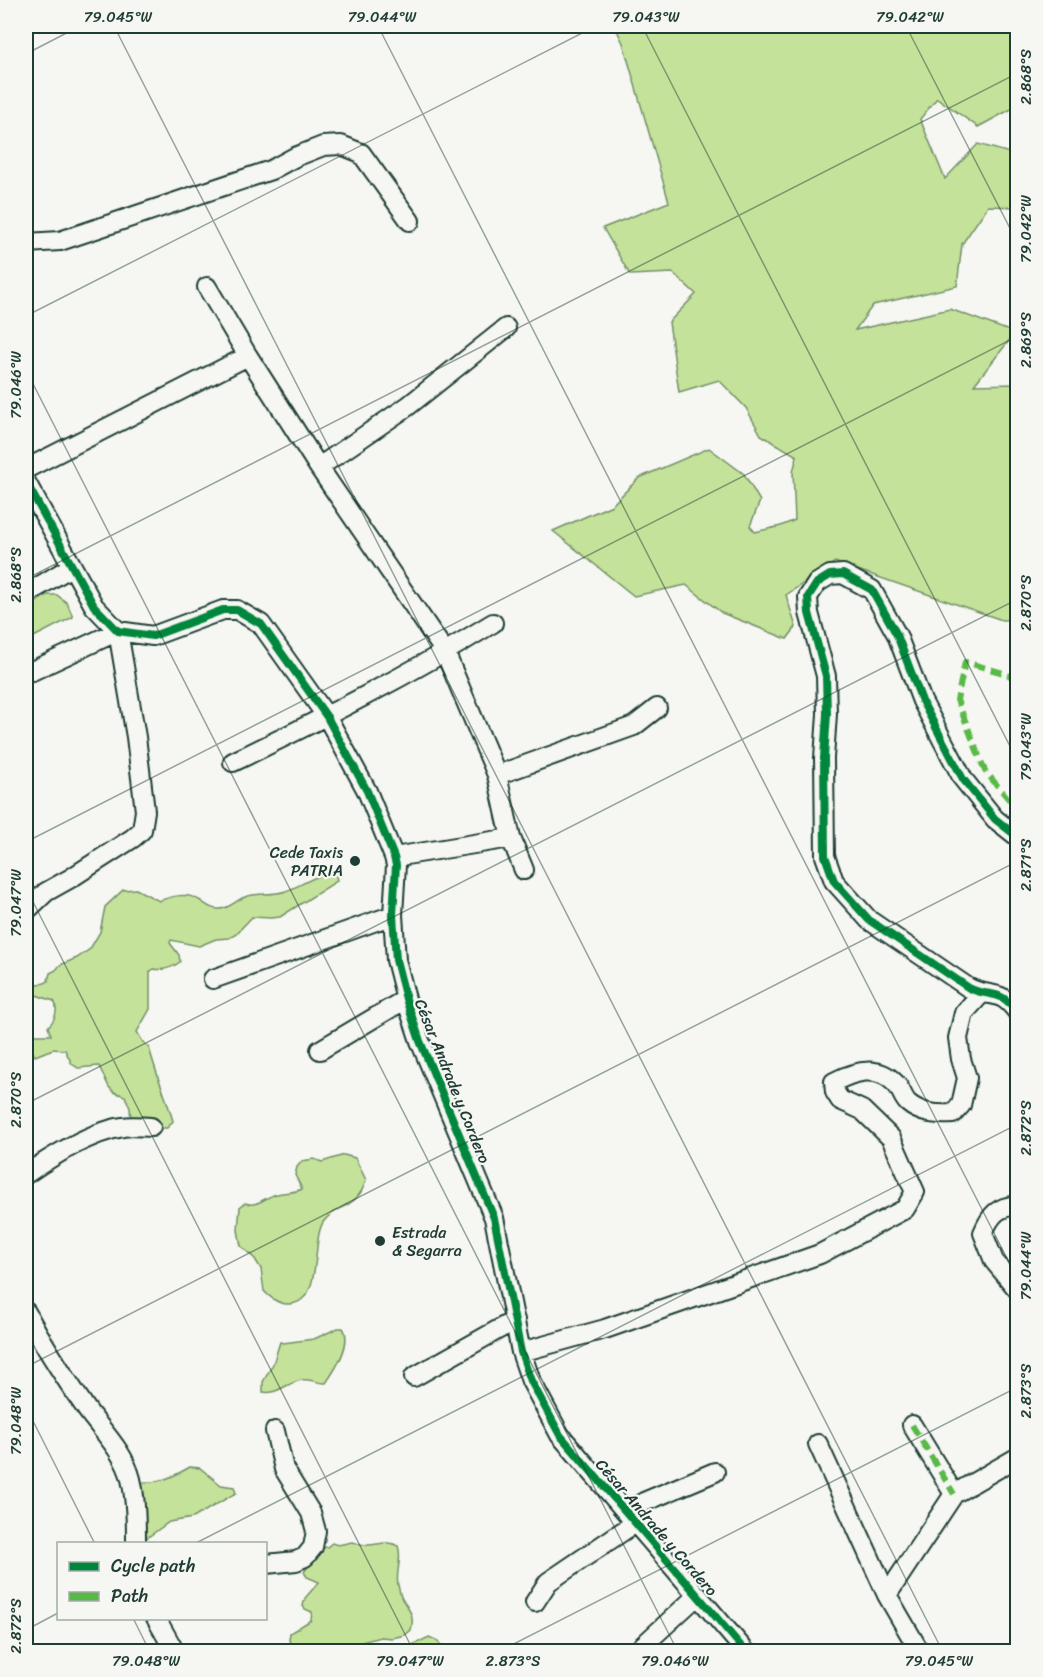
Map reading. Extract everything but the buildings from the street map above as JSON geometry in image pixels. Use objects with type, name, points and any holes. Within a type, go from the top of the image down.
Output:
[{"type":"street","points":[[26,243],[60,241],[271,170],[323,146],[341,145],[361,153],[410,221]]},
{"type":"street","points":[[207,287],[319,467],[445,652],[497,775],[512,838],[524,870]]},
{"type":"street","points":[[319,467],[408,406],[506,328]]},
{"type":"street","points":[[26,469],[248,356]]},
{"type":"street","points":[[26,482],[94,606],[118,631],[145,811],[142,830],[134,838],[46,892],[26,911]]},
{"type":"street","points":[[26,594],[71,567]]},
{"type":"street","points":[[1017,837],[995,819],[963,779],[922,701],[897,635],[872,590],[843,574],[830,575],[817,583],[808,597],[809,613],[826,676],[825,856],[834,881],[869,920],[981,994],[996,993],[1008,1001],[1017,1013]]},
{"type":"street","name":"César Andrade y Cordero","points":[[118,631],[153,636],[222,610],[237,610],[261,624],[327,717],[367,791],[394,857],[396,865],[393,915],[396,960],[406,999],[420,1041],[494,1218],[521,1352],[531,1381],[560,1435],[746,1652]]},
{"type":"street","points":[[233,762],[327,717],[493,623]]},
{"type":"street","points":[[32,671],[118,631]]},
{"type":"street","points":[[497,775],[634,726],[657,708]]},
{"type":"street","points":[[394,857],[512,838]]},
{"type":"street","points":[[213,979],[393,915]]},
{"type":"street","points":[[521,1352],[605,1329],[788,1266],[820,1254],[905,1209],[915,1192],[891,1138],[862,1110],[840,1100],[834,1092],[834,1082],[859,1071],[871,1071],[886,1076],[896,1084],[907,1102],[922,1111],[937,1115],[953,1114],[960,1105],[967,1078],[958,1038],[964,1013],[981,994]]},
{"type":"street","points":[[320,1050],[406,999]]},
{"type":"street","points":[[26,1174],[46,1160],[101,1132],[124,1126],[151,1127]]},
{"type":"street","points":[[1017,1206],[1000,1208],[992,1215],[984,1233],[994,1261],[1017,1290]]},
{"type":"street","points":[[27,1317],[87,1410],[121,1455],[130,1478],[136,1509],[136,1542]]},
{"type":"street","points":[[414,1377],[515,1320]]},
{"type":"street","points":[[912,1425],[954,1494]]},
{"type":"street","points":[[267,1564],[296,1561],[305,1557],[313,1547],[316,1531],[311,1513],[284,1469],[274,1431]]},
{"type":"street","points":[[818,1444],[887,1595],[920,1652]]},
{"type":"street","points":[[887,1595],[954,1494],[1017,1456]]},
{"type":"street","points":[[535,1602],[548,1582],[618,1537],[644,1502],[715,1472]]},
{"type":"street","points":[[636,1652],[698,1595]]},
{"type":"street","points":[[157,1620],[176,1652]]},
{"type":"green space","points":[[615,26],[1017,26],[1017,106],[978,127],[937,98],[920,119],[945,179],[978,144],[1017,155],[1017,207],[988,206],[962,244],[957,286],[873,305],[855,330],[950,309],[1015,333],[974,385],[1017,384],[1017,619],[1002,620],[835,562],[786,595],[796,627],[787,639],[722,613],[686,585],[634,596],[553,531],[612,505],[639,478],[709,448],[744,474],[760,501],[750,526],[755,532],[795,520],[793,472],[797,456],[761,435],[746,408],[719,380],[679,392],[669,322],[696,294],[673,273],[630,275],[603,228],[669,202],[623,43]]},
{"type":"green space","points":[[47,595],[57,595],[67,603],[73,617],[26,641],[26,609]]},
{"type":"green space","points":[[329,873],[336,875],[337,881],[280,917],[252,917],[235,935],[199,946],[171,940],[170,943],[179,955],[180,962],[167,969],[153,969],[150,972],[150,1009],[137,1032],[149,1047],[173,1121],[167,1128],[155,1128],[131,1121],[130,1108],[125,1096],[114,1092],[109,1087],[99,1066],[78,1068],[72,1064],[65,1050],[53,1049],[35,1056],[30,1037],[51,1035],[48,1027],[53,1021],[56,1007],[54,1001],[33,994],[31,985],[45,983],[50,973],[60,965],[77,958],[90,949],[100,932],[105,907],[123,890],[136,889],[159,901],[174,896],[190,896],[211,908],[220,909],[242,898],[286,891]]},
{"type":"green space","points":[[344,1155],[355,1158],[366,1180],[353,1201],[324,1221],[320,1230],[312,1283],[307,1294],[299,1301],[284,1304],[271,1298],[264,1291],[261,1269],[255,1259],[241,1246],[238,1230],[240,1207],[245,1203],[254,1204],[273,1195],[302,1189],[295,1175],[302,1161],[314,1159],[322,1162]]},
{"type":"green space","points":[[343,1328],[346,1341],[338,1364],[326,1383],[302,1380],[273,1392],[263,1392],[263,1382],[273,1364],[280,1342],[314,1339]]},
{"type":"green space","points":[[190,1467],[200,1468],[221,1485],[234,1487],[236,1493],[193,1518],[169,1522],[144,1540],[138,1482],[165,1479]]},
{"type":"green space","points":[[352,1542],[367,1545],[390,1543],[398,1546],[400,1556],[398,1585],[401,1597],[412,1616],[411,1630],[405,1635],[392,1638],[381,1637],[354,1644],[318,1646],[307,1651],[309,1647],[295,1651],[289,1640],[290,1633],[311,1620],[312,1612],[303,1606],[305,1598],[319,1582],[307,1577],[304,1572],[322,1548],[332,1543],[338,1545]]},
{"type":"green space","points":[[429,1637],[438,1641],[444,1651],[400,1651]]},
{"type":"marked path","points":[[1018,681],[1007,674],[965,662],[957,700],[985,771],[1018,810]]},
{"type":"marked path","points":[[912,1425],[954,1494]]},
{"type":"cycle path","points":[[26,482],[94,606],[118,631],[153,636],[223,610],[237,610],[261,624],[327,717],[367,791],[394,857],[396,865],[393,915],[396,960],[406,999],[420,1041],[494,1218],[521,1352],[531,1381],[560,1435],[746,1652]]},
{"type":"cycle path","points":[[1018,837],[995,819],[963,779],[922,701],[897,635],[872,590],[843,574],[830,575],[817,583],[808,597],[809,613],[826,676],[825,856],[834,881],[869,920],[969,988],[1006,1000],[1018,1013]]},
{"type":"place","name":"Cede Taxis PATRIA","points":[[355,861]]},
{"type":"place","name":"Estrada & Segarra","points":[[380,1241]]}]
